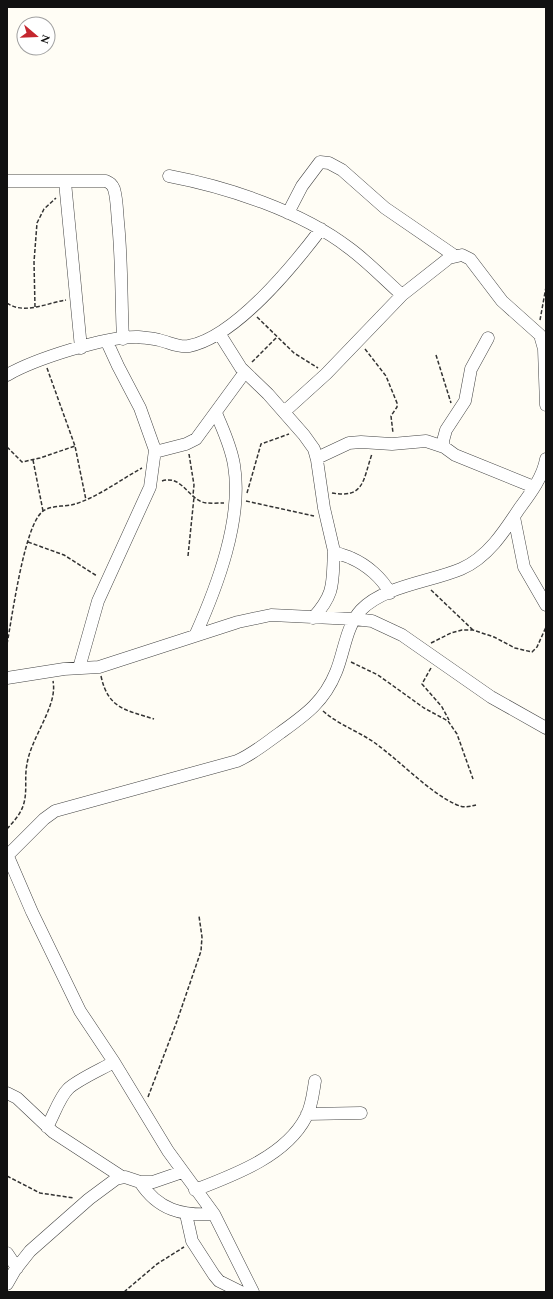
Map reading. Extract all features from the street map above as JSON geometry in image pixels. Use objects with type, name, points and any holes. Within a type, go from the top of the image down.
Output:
[{"type":"street","points":[[288,213],[311,172],[320,162],[329,163],[352,179],[385,208],[455,256]]},
{"type":"street","points":[[169,176],[196,181],[288,213],[321,229],[349,248],[402,295]]},
{"type":"street","points":[[7,181],[66,185],[106,181],[111,183],[114,189],[122,265],[121,304],[123,339]]},
{"type":"street","points":[[66,185],[81,348]]},
{"type":"street","points":[[7,375],[44,359],[107,342],[123,339],[147,338],[180,346],[189,346],[227,330],[249,310],[303,253],[321,229]]},
{"type":"street","points":[[284,412],[326,374],[402,295],[449,258],[462,255],[470,259],[502,301],[538,332],[544,349],[546,405]]},
{"type":"street","points":[[219,333],[234,360],[300,430],[314,449],[317,458],[321,491],[334,551],[333,580],[330,594],[313,618]]},
{"type":"street","points":[[444,447],[443,436],[465,401],[471,369],[488,338]]},
{"type":"street","points":[[79,668],[98,601],[131,532],[150,483],[154,456],[152,438],[140,408],[107,342]]},
{"type":"street","points":[[154,456],[196,439],[245,372]]},
{"type":"street","points":[[195,636],[208,607],[241,502],[234,463],[226,434],[216,413]]},
{"type":"street","points":[[317,458],[349,443],[395,444],[426,441],[444,447],[455,455],[534,487]]},
{"type":"street","points":[[248,1291],[214,1214],[182,1172],[114,1062],[80,1011],[32,912],[7,855],[44,819],[55,811],[237,761],[249,756],[308,713],[322,698],[336,674],[354,619],[368,604],[390,593],[462,569],[484,554],[501,535],[534,487],[546,459]]},
{"type":"street","points":[[514,517],[524,567],[546,605]]},
{"type":"street","points":[[334,551],[353,558],[365,566],[383,582],[390,593]]},
{"type":"street","points":[[7,678],[51,671],[99,667],[238,622],[271,615],[354,619],[372,621],[389,628],[492,697],[546,728]]},
{"type":"street","points":[[47,1127],[67,1090],[75,1082],[114,1062]]},
{"type":"street","points":[[195,1190],[243,1172],[280,1147],[297,1131],[307,1114],[312,1099],[315,1081]]},
{"type":"street","points":[[7,1093],[17,1098],[47,1127],[70,1144],[122,1177],[140,1182],[153,1182],[182,1172]]},
{"type":"street","points":[[307,1114],[361,1113]]},
{"type":"street","points":[[7,1284],[30,1251],[92,1197],[122,1177]]},
{"type":"street","points":[[140,1182],[146,1191],[162,1205],[186,1214],[214,1214]]},
{"type":"street","points":[[186,1214],[192,1241],[214,1276],[220,1281],[248,1291]]},
{"type":"street","points":[[7,1253],[17,1268]]},
{"type":"path","points":[[35,307],[34,262],[37,223],[44,209],[66,185]]},
{"type":"path","points":[[538,332],[546,287]]},
{"type":"path","points":[[7,303],[13,308],[35,307],[76,298]]},
{"type":"path","points":[[249,310],[294,353],[326,374]]},
{"type":"path","points":[[245,372],[254,359],[277,337]]},
{"type":"path","points":[[358,341],[386,376],[397,403],[397,407],[391,416],[395,444]]},
{"type":"path","points":[[436,355],[455,415]]},
{"type":"path","points":[[44,359],[75,446],[86,500]]},
{"type":"path","points":[[241,502],[248,489],[260,444],[300,430]]},
{"type":"path","points":[[321,491],[342,495],[354,493],[362,484],[376,443]]},
{"type":"path","points":[[186,444],[194,485],[188,556]]},
{"type":"path","points":[[7,447],[22,462],[33,460],[75,446]]},
{"type":"path","points":[[43,511],[74,505],[86,500],[154,456]]},
{"type":"path","points":[[7,644],[17,586],[28,542],[35,524],[43,511],[33,460]]},
{"type":"path","points":[[150,483],[172,480],[180,484],[203,502],[241,502],[326,518]]},
{"type":"path","points":[[28,542],[64,555],[106,582]]},
{"type":"path","points":[[424,581],[438,599],[473,630]]},
{"type":"path","points":[[421,648],[451,633],[462,630],[473,630],[494,637],[516,648],[532,652],[537,647],[546,627]]},
{"type":"path","points":[[342,657],[378,675],[424,708],[445,718],[449,722]]},
{"type":"path","points":[[436,659],[422,684],[442,707],[457,734],[472,779]]},
{"type":"path","points":[[99,667],[106,694],[115,704],[121,708],[154,719]]},
{"type":"path","points":[[7,828],[17,816],[25,799],[26,764],[38,730],[54,695],[51,671]]},
{"type":"path","points":[[316,704],[339,724],[375,743],[448,800],[462,807],[468,808],[476,805]]},
{"type":"path","points":[[144,1110],[201,951],[202,937],[199,916]]},
{"type":"path","points":[[7,1176],[40,1193],[68,1198],[92,1197]]},
{"type":"path","points":[[124,1292],[157,1264],[192,1241]]}]
